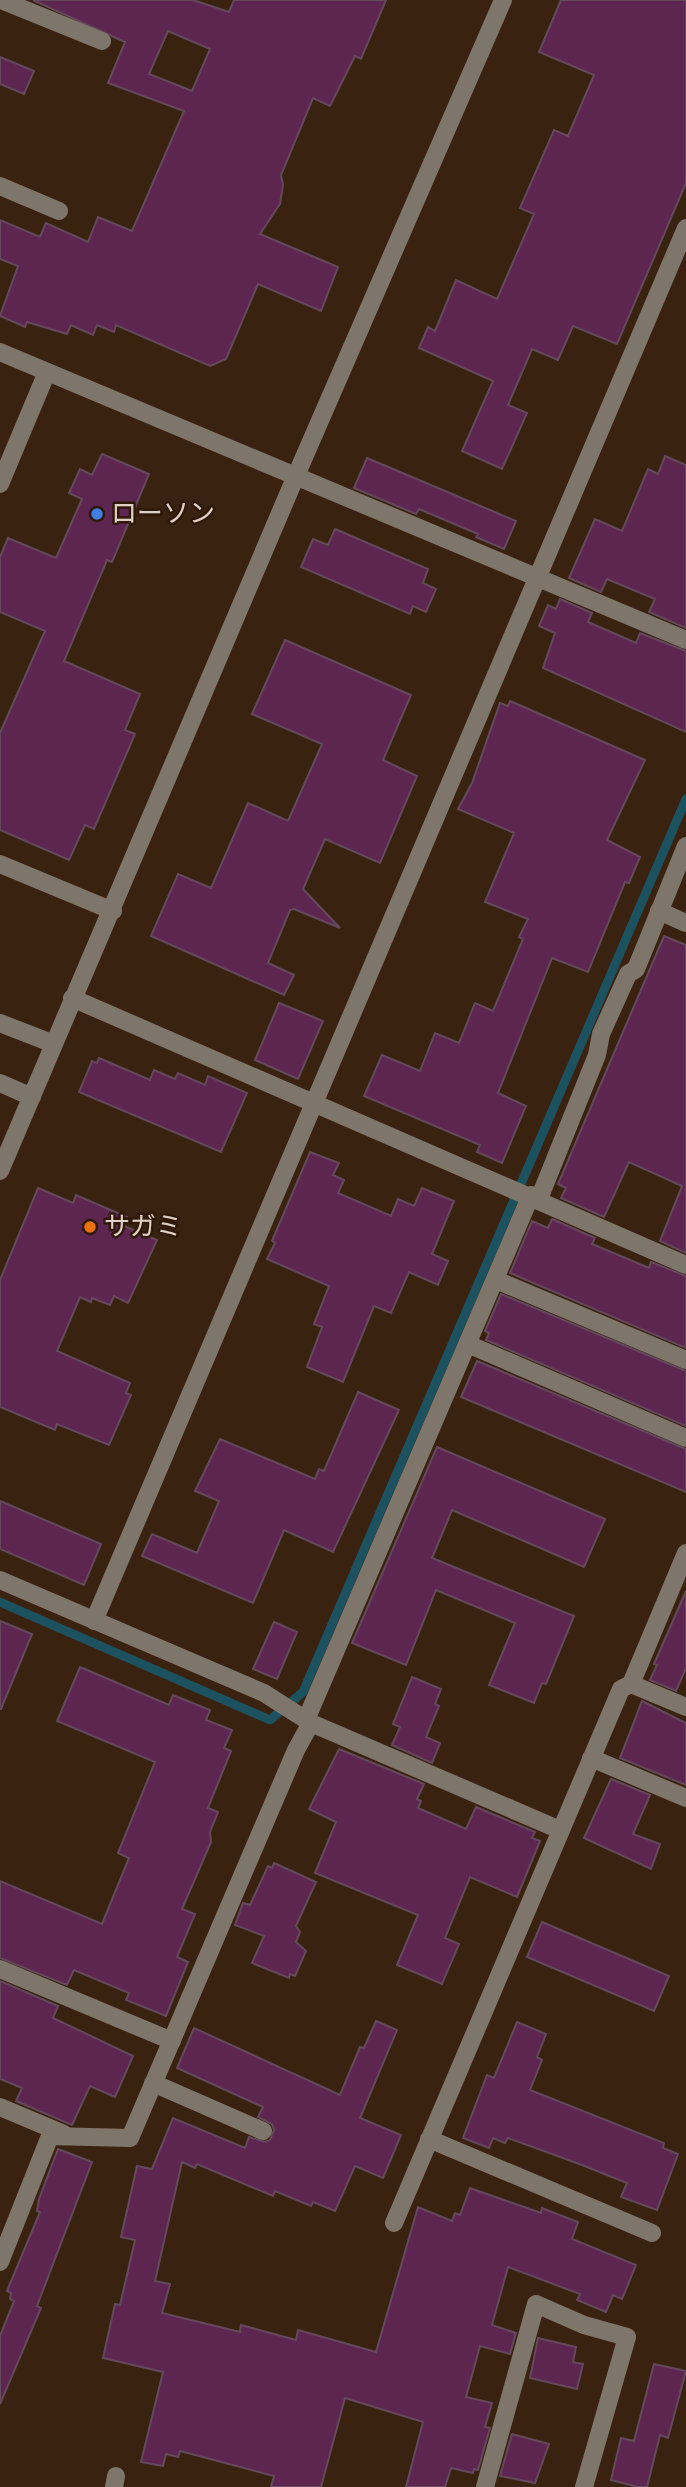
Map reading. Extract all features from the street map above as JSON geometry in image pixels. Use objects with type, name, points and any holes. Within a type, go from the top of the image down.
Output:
[{"type":"street","points":[[1,0],[102,41]]},
{"type":"street","points":[[0,1171],[72,998],[113,911],[295,478],[503,0]]},
{"type":"street","points":[[0,186],[59,211]]},
{"type":"street","points":[[94,1621],[686,228]]},
{"type":"street","points":[[0,352],[686,640]]},
{"type":"street","points":[[0,484],[47,372]]},
{"type":"street","points":[[0,2262],[50,2136],[130,2138],[496,1280],[597,1055],[601,1034],[628,974],[636,969],[686,846]]},
{"type":"street","points":[[0,864],[113,911]]},
{"type":"street","points":[[659,911],[686,923]]},
{"type":"street","points":[[72,998],[314,1105],[533,1196],[686,1265]]},
{"type":"street","points":[[0,1023],[54,1044]]},
{"type":"street","points":[[0,1083],[32,1097]]},
{"type":"street","points":[[496,1280],[686,1360]]},
{"type":"street","points":[[470,1345],[686,1438]]},
{"type":"street","points":[[394,2223],[621,1689],[631,1684],[686,1553]]},
{"type":"street","points":[[0,1580],[268,1696],[306,1721],[560,1830]]},
{"type":"street","points":[[631,1684],[686,1707]]},
{"type":"street","points":[[591,1758],[686,1798]]},
{"type":"street","points":[[0,1969],[172,2041]]},
{"type":"street","points":[[153,2083],[263,2131]]},
{"type":"street","points":[[0,2107],[69,2136]]},
{"type":"street","points":[[429,2139],[652,2233]]},
{"type":"street","points":[[485,2487],[536,2304],[584,2325],[627,2337],[584,2487]]},
{"type":"building","points":[[33,0],[193,0],[229,12],[234,0],[386,0],[361,59],[355,56],[330,106],[313,98],[281,175],[283,185],[280,204],[260,234],[338,267],[321,311],[258,284],[226,359],[210,366],[116,325],[114,332],[97,325],[93,335],[71,325],[67,334],[27,322],[25,327],[0,316],[18,266],[0,259],[0,220],[40,237],[46,223],[88,242],[98,217],[132,231],[184,111],[108,83],[125,42]],"holes":[[[168,31],[210,49],[192,91],[149,74]]]},
{"type":"building","points":[[561,0],[686,0],[686,183],[617,344],[573,326],[558,360],[532,349],[508,405],[527,413],[502,469],[462,451],[493,381],[419,348],[428,327],[435,331],[456,280],[497,299],[534,214],[520,208],[554,130],[568,136],[594,75],[539,52]]},
{"type":"building","points":[[0,57],[34,71],[24,94],[0,84]]},
{"type":"building","points":[[102,454],[149,474],[112,562],[107,560],[64,661],[140,694],[125,730],[135,734],[94,829],[85,825],[69,860],[0,830],[0,733],[45,631],[0,612],[0,557],[8,538],[56,558],[82,499],[69,493],[80,469],[92,475]]},
{"type":"building","points":[[665,456],[686,465],[686,628],[649,612],[655,599],[607,579],[601,592],[569,578],[595,519],[622,531],[648,469],[658,474]]},
{"type":"building","points":[[367,458],[516,521],[504,549],[476,537],[478,534],[419,509],[416,514],[354,488]]},
{"type":"building","points":[[335,529],[428,569],[423,583],[436,589],[426,612],[413,606],[410,614],[301,567],[313,539],[328,545]]},
{"type":"building","points":[[560,599],[592,613],[588,622],[636,643],[640,633],[686,651],[686,732],[543,668],[555,633],[539,626],[548,605],[556,609]]},
{"type":"building","points":[[285,640],[411,695],[383,760],[417,776],[380,863],[325,839],[303,889],[340,928],[294,909],[290,910],[268,963],[294,975],[284,995],[151,936],[178,874],[211,888],[248,803],[288,821],[322,744],[252,714]]},
{"type":"building","points":[[510,701],[645,760],[607,840],[640,857],[629,883],[625,882],[588,972],[552,958],[498,1093],[526,1106],[502,1163],[477,1152],[480,1145],[364,1096],[382,1055],[420,1071],[435,1033],[459,1043],[475,1003],[493,1011],[523,939],[519,937],[528,919],[485,902],[514,833],[458,809],[472,783],[500,703],[508,706]]},
{"type":"building","points":[[664,936],[686,945],[686,1253],[660,1241],[682,1186],[629,1162],[604,1217],[561,1198],[566,1188],[558,1184]]},
{"type":"building","points":[[279,1003],[323,1021],[298,1079],[255,1060]]},
{"type":"building","points":[[99,1058],[150,1080],[154,1070],[175,1079],[178,1073],[205,1085],[208,1076],[247,1093],[221,1152],[79,1092],[92,1061],[97,1063]]},
{"type":"building","points":[[310,1152],[339,1163],[333,1175],[344,1180],[338,1193],[391,1216],[398,1199],[414,1206],[422,1188],[454,1201],[432,1254],[448,1261],[438,1285],[409,1272],[391,1313],[374,1306],[343,1382],[307,1367],[322,1327],[314,1324],[329,1286],[267,1259]]},
{"type":"building","points":[[38,1188],[73,1203],[76,1195],[127,1217],[124,1226],[157,1240],[128,1303],[114,1296],[110,1305],[92,1298],[91,1302],[80,1297],[57,1351],[130,1383],[126,1393],[131,1395],[109,1445],[57,1424],[55,1430],[0,1407],[0,1280]]},
{"type":"building","points":[[552,1219],[595,1238],[592,1244],[649,1268],[651,1262],[686,1276],[686,1348],[510,1273],[532,1221],[548,1228]]},
{"type":"building","points":[[501,1294],[686,1371],[686,1426],[486,1340],[489,1333],[485,1331]]},
{"type":"building","points":[[477,1361],[686,1449],[686,1492],[461,1397]]},
{"type":"building","points":[[358,1392],[399,1410],[333,1552],[284,1530],[253,1603],[142,1556],[152,1534],[197,1553],[219,1501],[195,1491],[220,1439],[315,1479],[319,1469],[324,1471]]},
{"type":"building","points":[[437,1447],[605,1519],[584,1567],[452,1510],[432,1558],[574,1616],[546,1684],[542,1683],[534,1703],[489,1685],[515,1623],[436,1590],[406,1665],[352,1643]]},
{"type":"building","points":[[0,1501],[101,1544],[84,1585],[0,1549]]},
{"type":"building","points":[[686,1591],[686,1668],[676,1691],[650,1680],[657,1665],[654,1664]]},
{"type":"building","points":[[0,1621],[32,1634],[1,1709],[0,1709]]},
{"type":"building","points":[[274,1622],[297,1632],[277,1679],[253,1669]]},
{"type":"building","points":[[80,1667],[169,1705],[173,1695],[210,1710],[206,1720],[232,1730],[224,1748],[231,1751],[208,1808],[218,1812],[210,1832],[211,1842],[182,1909],[195,1914],[177,1957],[188,1962],[166,2016],[126,2000],[129,1993],[74,1970],[67,1985],[0,1958],[0,1881],[102,1924],[129,1858],[118,1853],[155,1762],[57,1721]]},
{"type":"building","points":[[412,1677],[441,1689],[435,1704],[439,1706],[426,1737],[440,1743],[432,1763],[392,1745],[400,1727],[393,1724]]},
{"type":"building","points":[[642,1701],[686,1723],[686,1785],[620,1758]]},
{"type":"building","points":[[339,1749],[424,1784],[417,1799],[421,1801],[418,1808],[466,1829],[476,1807],[535,1832],[532,1838],[540,1841],[517,1897],[470,1877],[445,1938],[459,1944],[442,1984],[397,1965],[418,1915],[315,1873],[336,1822],[309,1809]]},
{"type":"building","points":[[611,1779],[650,1795],[633,1834],[660,1844],[651,1869],[584,1838]]},
{"type":"building","points":[[274,1863],[316,1882],[296,1926],[300,1932],[296,1942],[306,1951],[295,1976],[290,1974],[289,1978],[252,1963],[264,1936],[235,1925],[243,1903],[250,1905],[268,1866],[272,1868]]},
{"type":"building","points":[[542,1922],[669,1976],[654,2011],[527,1957]]},
{"type":"building","points":[[0,1981],[58,2006],[53,2018],[133,2056],[115,2097],[90,2086],[72,2125],[16,2101],[22,2088],[0,2079]]},
{"type":"building","points":[[376,2021],[397,2030],[360,2118],[401,2135],[383,2178],[355,2166],[335,2211],[313,2202],[311,2206],[275,2191],[273,2196],[197,2164],[195,2168],[182,2162],[155,2281],[170,2284],[162,2313],[240,2332],[241,2325],[296,2340],[298,2330],[376,2352],[418,2207],[452,2221],[455,2213],[460,2215],[470,2188],[541,2213],[542,2208],[578,2222],[572,2239],[636,2265],[622,2299],[613,2295],[606,2312],[577,2300],[580,2294],[508,2267],[492,2325],[516,2333],[510,2354],[480,2346],[466,2397],[492,2403],[485,2427],[490,2428],[478,2470],[474,2469],[473,2473],[451,2468],[445,2487],[406,2487],[423,2422],[345,2398],[321,2487],[271,2487],[274,2476],[180,2451],[178,2457],[166,2454],[163,2466],[141,2462],[163,2372],[103,2358],[115,2304],[120,2305],[135,2240],[121,2237],[137,2166],[152,2169],[173,2118],[245,2148],[249,2137],[265,2142],[270,2140],[274,2130],[272,2124],[258,2117],[263,2107],[177,2068],[194,2028],[340,2095],[360,2047],[364,2048]]},
{"type":"building","points":[[517,2022],[546,2034],[537,2057],[542,2060],[530,2090],[664,2143],[663,2148],[678,2154],[657,2210],[621,2197],[627,2183],[582,2165],[508,2138],[505,2143],[493,2138],[489,2148],[463,2138],[487,2075],[494,2078]]},
{"type":"building","points":[[58,2149],[92,2162],[37,2306],[41,2308],[0,2404],[0,2336],[14,2301],[10,2299],[11,2293],[7,2291],[40,2212],[37,2211],[39,2199]]},
{"type":"building","points":[[538,2338],[576,2347],[573,2362],[583,2364],[577,2389],[530,2378]]},
{"type":"building","points":[[654,2364],[686,2371],[668,2438],[660,2435],[647,2487],[638,2487],[611,2480],[621,2438],[634,2441]]},
{"type":"building","points":[[512,2434],[549,2444],[535,2483],[500,2476]]},
{"type":"waterway","points":[[0,1602],[270,1720],[303,1692],[686,799]]},
{"type":"place","name":"ローソン","points":[[97,514]]},
{"type":"place","name":"サガミ","points":[[90,1227]]}]
